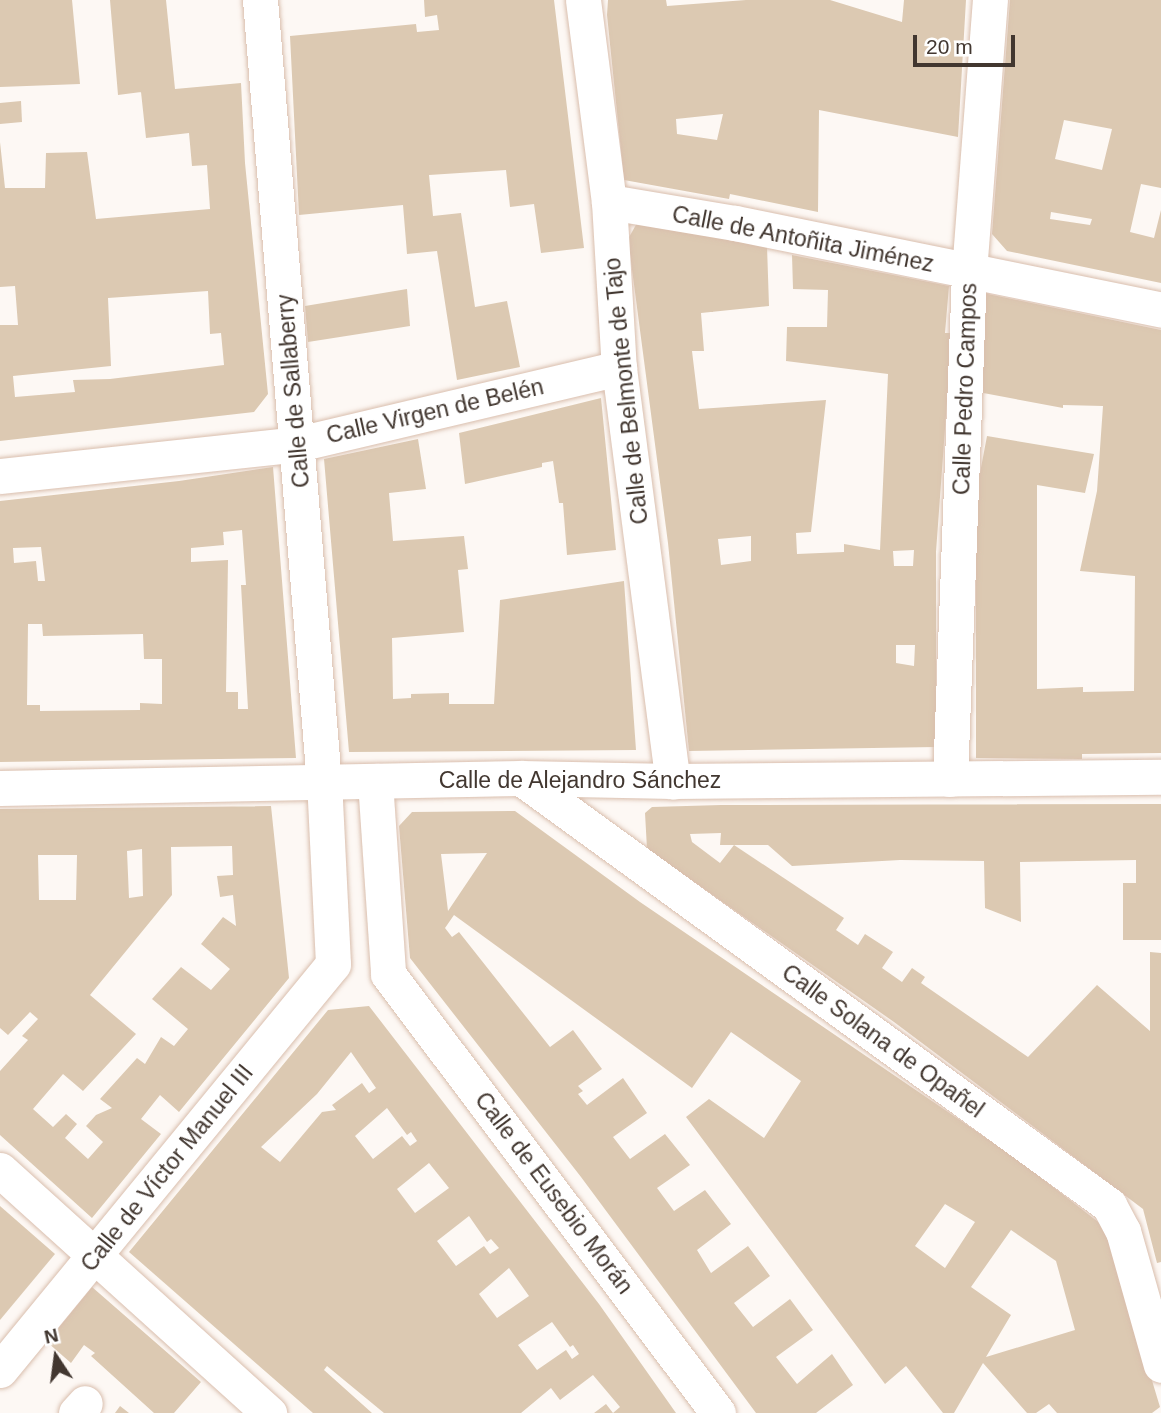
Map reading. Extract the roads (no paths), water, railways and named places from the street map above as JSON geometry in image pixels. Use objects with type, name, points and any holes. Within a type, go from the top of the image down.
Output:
[{"type":"street","name":"Calle de Sallaberry","points":[[260,0],[324,783]]},
{"type":"street","name":"Calle de Belmonte de Tajo","points":[[583,0],[609,202],[619,368],[673,781]]},
{"type":"street","name":"Calle Pedro Campos","points":[[950,779],[969,272],[990,0]]},
{"type":"street","name":"Calle de Antoñita Jiménez","points":[[609,202],[734,223],[1161,310]]},
{"type":"street","name":"Calle Virgen de Belén","points":[[0,476],[298,444],[619,368]]},
{"type":"street","name":"Calle de Alejandro Sánchez","points":[[0,788],[521,778],[673,781],[1161,777]]},
{"type":"street","name":"Calle Solana de Opañel","points":[[521,778],[1109,1205],[1122,1231],[1161,1365]]},
{"type":"street","points":[[324,783],[334,964],[388,974],[375,781]]},
{"type":"street","name":"Calle de Víctor Manuel III","points":[[0,1370],[334,964]]},
{"type":"street","name":"Calle de Eusebio Morán","points":[[388,974],[718,1413]]},
{"type":"street","points":[[0,1170],[269,1413]]}]
